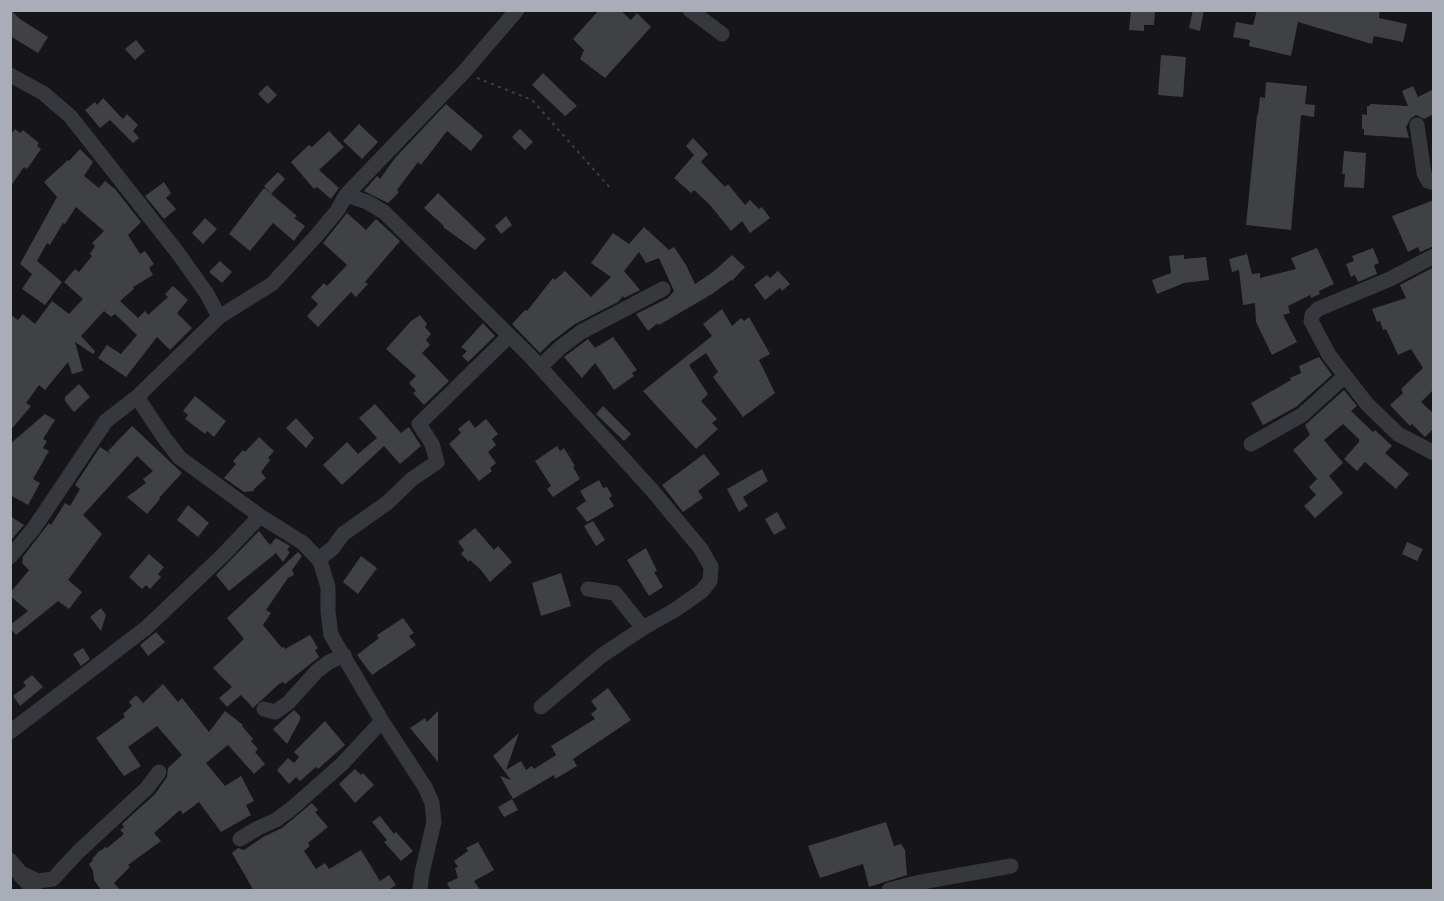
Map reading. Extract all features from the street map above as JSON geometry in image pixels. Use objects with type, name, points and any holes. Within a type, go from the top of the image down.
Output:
[{"type":"street","points":[[10,557],[33,528],[106,421],[137,398],[219,317],[272,284],[337,211],[346,195],[463,73],[518,10]]},
{"type":"street","points":[[690,10],[722,34]]},
{"type":"street","points":[[10,75],[44,93],[70,116],[178,254],[207,294],[219,317]]},
{"type":"street","points":[[1417,126],[1424,173],[1428,181],[1434,183]]},
{"type":"street","points":[[346,195],[367,202],[384,212],[540,367],[651,489],[700,549],[711,567],[710,581],[702,591],[601,656],[540,707]]},
{"type":"street","points":[[1432,450],[1398,434],[1367,404],[1329,355],[1311,321],[1312,315],[1318,309],[1390,279],[1434,256]]},
{"type":"street","points":[[540,367],[581,332],[663,288]]},
{"type":"street","points":[[318,559],[333,548],[343,534],[387,503],[412,479],[437,462],[432,444],[419,424],[509,336]]},
{"type":"street","points":[[1251,444],[1302,415],[1345,376]]},
{"type":"street","points":[[137,398],[180,458],[303,543],[318,559],[328,587],[331,635],[382,721],[425,787],[432,803],[434,822],[417,889]]},
{"type":"street","points":[[10,732],[146,628],[261,516]]},
{"type":"street","points":[[588,589],[615,593],[644,628]]},
{"type":"street","points":[[264,709],[275,712],[288,703],[323,666],[344,655]]},
{"type":"street","points":[[240,839],[276,820],[291,809],[342,764],[382,721]]},
{"type":"street","points":[[17,876],[38,881],[53,879],[78,852],[147,788],[159,772]]},
{"type":"street","points":[[10,860],[17,876],[34,891]]},
{"type":"street","points":[[889,891],[1011,866]]},
{"type":"path","points":[[463,73],[532,99],[612,190]]},
{"type":"building","points":[[11,10],[20,19],[48,37],[38,53],[10,36]]},
{"type":"building","points":[[599,10],[620,10],[631,20],[637,13],[651,27],[605,78],[580,59],[584,50],[573,39]]},
{"type":"building","points":[[1131,10],[1155,10],[1154,25],[1144,25],[1144,31],[1129,30]]},
{"type":"building","points":[[1193,10],[1204,10],[1200,31],[1189,28]]},
{"type":"building","points":[[1257,10],[1380,10],[1379,18],[1407,24],[1403,42],[1374,36],[1372,44],[1298,22],[1291,56],[1249,46],[1250,40],[1233,37],[1236,22],[1253,25]]},
{"type":"building","points":[[136,40],[145,51],[135,60],[125,49]]},
{"type":"building","points":[[1161,55],[1186,57],[1183,97],[1158,95]]},
{"type":"building","points":[[543,73],[577,106],[565,116],[532,85]]},
{"type":"building","points":[[1266,82],[1307,86],[1305,104],[1315,105],[1314,117],[1301,115],[1291,230],[1246,225],[1257,115],[1260,97],[1265,98]]},
{"type":"building","points":[[267,85],[277,95],[268,104],[258,94]]},
{"type":"building","points":[[1413,86],[1418,97],[1434,89],[1434,114],[1424,119],[1416,115],[1411,118],[1406,127],[1409,138],[1364,135],[1362,114],[1367,115],[1367,106],[1370,104],[1408,106],[1402,91]]},
{"type":"building","points":[[103,98],[123,119],[127,114],[138,125],[133,131],[139,138],[133,143],[110,120],[100,128],[85,110],[95,102],[97,105]]},
{"type":"building","points":[[446,104],[483,136],[471,151],[447,131],[421,165],[418,162],[397,190],[399,192],[388,203],[364,191],[377,176],[380,179],[395,158]]},
{"type":"building","points":[[359,124],[378,142],[362,159],[343,141]]},
{"type":"building","points":[[15,129],[20,133],[23,130],[39,143],[37,146],[41,149],[10,187],[10,136]]},
{"type":"building","points":[[520,129],[533,142],[525,150],[512,137]]},
{"type":"building","points":[[329,131],[344,147],[319,170],[339,188],[331,199],[317,187],[314,189],[291,162]]},
{"type":"building","points":[[693,138],[708,154],[701,162],[725,187],[728,184],[745,205],[750,200],[759,209],[762,207],[770,218],[750,233],[742,221],[731,231],[710,205],[694,190],[691,193],[674,178],[694,155],[686,146]]},
{"type":"building","points":[[80,149],[93,162],[84,176],[99,188],[105,181],[115,189],[141,222],[128,235],[140,254],[145,251],[154,264],[149,268],[153,275],[133,287],[134,289],[120,301],[138,318],[145,311],[148,315],[168,297],[165,294],[173,286],[188,300],[177,313],[192,328],[170,350],[157,337],[126,377],[98,358],[107,345],[121,354],[137,335],[115,314],[111,317],[104,311],[81,336],[95,351],[93,354],[75,342],[83,371],[72,374],[68,362],[45,390],[39,385],[26,403],[31,406],[10,431],[10,314],[18,320],[23,314],[35,324],[52,301],[69,314],[83,299],[64,282],[75,269],[79,272],[92,256],[90,254],[95,246],[92,243],[104,231],[76,207],[50,245],[47,243],[37,261],[62,282],[45,305],[22,289],[32,274],[20,264],[57,197],[44,182]]},
{"type":"building","points":[[1344,151],[1366,153],[1364,188],[1344,187],[1345,174],[1342,174]]},
{"type":"building","points":[[278,172],[285,179],[271,194],[264,186]]},
{"type":"building","points":[[164,182],[171,193],[166,198],[176,209],[164,219],[145,196]]},
{"type":"building","points":[[264,188],[297,216],[294,218],[305,226],[294,241],[273,223],[250,251],[229,234]]},
{"type":"building","points":[[438,193],[486,239],[475,250],[443,227],[424,208]]},
{"type":"building","points":[[1434,200],[1434,246],[1420,252],[1418,247],[1408,252],[1392,216]]},
{"type":"building","points":[[347,213],[366,230],[376,219],[400,241],[365,282],[368,284],[356,297],[351,292],[318,327],[307,316],[318,304],[311,297],[324,283],[327,286],[347,265],[323,243]]},
{"type":"building","points":[[506,216],[512,225],[501,234],[495,226]]},
{"type":"building","points":[[205,218],[217,229],[203,244],[192,233]]},
{"type":"building","points":[[644,227],[669,250],[674,247],[695,284],[732,255],[745,267],[732,281],[648,331],[636,314],[668,298],[674,291],[659,258],[646,263],[639,252],[624,271],[640,290],[624,298],[623,296],[618,302],[575,324],[540,353],[512,324],[525,310],[527,311],[553,278],[555,280],[565,271],[591,297],[611,277],[591,263],[613,233],[629,244]]},
{"type":"building","points":[[1317,248],[1334,284],[1319,291],[1320,294],[1311,298],[1310,295],[1288,306],[1290,313],[1283,315],[1297,342],[1272,355],[1256,322],[1255,303],[1243,305],[1239,270],[1232,272],[1229,259],[1247,254],[1252,274],[1260,273],[1260,278],[1296,269],[1291,258]]},
{"type":"building","points":[[1373,248],[1379,263],[1374,265],[1377,274],[1358,282],[1355,275],[1351,277],[1346,264],[1354,261],[1352,256]]},
{"type":"building","points":[[1184,255],[1184,259],[1206,257],[1209,280],[1184,283],[1157,294],[1152,280],[1171,273],[1169,256]]},
{"type":"building","points":[[220,261],[232,272],[222,283],[209,272]]},
{"type":"building","points":[[1434,267],[1434,389],[1421,402],[1434,414],[1434,428],[1425,437],[1412,424],[1410,426],[1390,405],[1403,393],[1401,389],[1423,368],[1411,349],[1398,355],[1386,329],[1383,330],[1380,321],[1377,322],[1372,309],[1406,298],[1400,285]]},
{"type":"building","points":[[778,271],[790,284],[782,291],[780,288],[765,300],[754,285],[767,275],[770,278]]},
{"type":"building","points":[[722,309],[732,326],[741,318],[744,321],[749,317],[770,354],[759,360],[775,393],[743,417],[713,377],[718,372],[706,353],[689,365],[708,394],[701,401],[717,419],[712,423],[718,429],[696,449],[643,391],[712,336],[703,324]]},
{"type":"building","points":[[420,315],[431,334],[426,340],[430,345],[422,353],[449,381],[424,405],[413,393],[416,391],[409,383],[416,376],[386,349],[411,321]]},
{"type":"building","points":[[483,323],[495,336],[468,362],[462,356],[467,351],[461,347]]},
{"type":"building","points":[[613,337],[637,370],[632,373],[634,376],[614,390],[595,363],[582,378],[564,357],[588,339],[595,348]]},
{"type":"building","points":[[1319,357],[1332,375],[1296,407],[1263,425],[1251,403],[1301,373],[1299,366]]},
{"type":"building","points":[[79,384],[90,397],[74,412],[65,401],[65,397]]},
{"type":"building","points":[[1344,390],[1357,406],[1351,411],[1392,446],[1385,453],[1409,474],[1396,489],[1365,462],[1357,471],[1344,459],[1359,439],[1343,424],[1324,440],[1343,463],[1329,476],[1343,493],[1315,518],[1304,506],[1316,495],[1309,487],[1317,479],[1293,450],[1310,435],[1305,425]]},
{"type":"building","points":[[195,396],[226,421],[214,437],[207,431],[205,434],[185,419],[188,415],[183,411]]},
{"type":"building","points":[[375,404],[401,433],[409,427],[421,446],[400,464],[384,446],[342,485],[323,465],[347,442],[358,454],[377,438],[359,418]]},
{"type":"building","points":[[603,406],[631,434],[624,441],[596,414]]},
{"type":"building","points":[[45,414],[55,420],[43,439],[47,441],[43,448],[49,451],[33,479],[40,483],[28,505],[10,495],[10,444]]},
{"type":"building","points":[[296,418],[314,438],[306,448],[286,428]]},
{"type":"building","points":[[486,419],[498,434],[492,439],[496,445],[488,452],[496,463],[490,468],[492,471],[479,481],[449,444],[461,433],[458,429],[469,420],[475,428]]},
{"type":"building","points":[[132,426],[182,473],[147,514],[127,497],[146,483],[143,479],[153,471],[137,456],[83,515],[102,534],[68,580],[82,592],[69,609],[58,601],[16,635],[10,625],[28,611],[10,596],[29,570],[22,563],[22,558],[49,523],[51,525],[65,503],[70,506],[80,489],[75,485],[100,447],[111,454],[108,451]]},
{"type":"building","points":[[259,437],[274,451],[261,472],[266,478],[254,491],[244,492],[224,478],[236,464],[233,461]]},
{"type":"building","points":[[557,446],[560,451],[564,448],[580,479],[553,497],[547,489],[551,486],[535,461]]},
{"type":"building","points":[[704,454],[720,474],[698,491],[703,498],[683,512],[662,485]]},
{"type":"building","points":[[762,469],[768,481],[743,497],[748,506],[739,512],[727,489]]},
{"type":"building","points":[[599,480],[603,488],[607,487],[612,496],[609,498],[614,506],[587,522],[576,508],[586,501],[580,491]]},
{"type":"building","points":[[188,505],[209,523],[198,537],[177,520]]},
{"type":"building","points":[[777,512],[786,528],[774,535],[765,519]]},
{"type":"building","points":[[10,516],[24,525],[12,539],[10,538]]},
{"type":"building","points":[[593,521],[605,540],[596,546],[584,526]]},
{"type":"building","points":[[475,528],[494,550],[498,546],[512,562],[490,582],[480,569],[461,554],[464,550],[458,542]]},
{"type":"building","points":[[259,531],[270,545],[276,538],[290,546],[287,550],[290,552],[283,562],[276,553],[229,591],[216,575]]},
{"type":"building","points":[[1407,542],[1423,549],[1417,561],[1402,554]]},
{"type":"building","points":[[646,548],[657,571],[654,572],[663,587],[649,596],[627,560]]},
{"type":"building","points":[[298,552],[302,556],[292,570],[294,575],[288,578],[266,610],[271,613],[263,625],[285,649],[310,635],[318,648],[315,650],[319,657],[285,684],[283,682],[279,684],[253,708],[241,695],[227,707],[219,698],[232,687],[213,668],[244,639],[227,618]]},
{"type":"building","points":[[149,554],[164,567],[158,574],[161,577],[150,589],[146,585],[142,589],[129,577]]},
{"type":"building","points":[[361,556],[377,568],[358,594],[343,582]]},
{"type":"building","points":[[561,573],[571,606],[541,616],[532,583]]},
{"type":"building","points":[[101,608],[106,615],[101,631],[90,617]]},
{"type":"building","points":[[403,618],[414,633],[409,636],[416,645],[372,675],[357,655],[379,638],[377,635]]},
{"type":"building","points":[[156,632],[165,642],[148,656],[140,645]]},
{"type":"building","points":[[83,648],[90,659],[81,666],[73,654]]},
{"type":"building","points":[[32,675],[43,687],[20,706],[13,696],[26,686],[23,682]]},
{"type":"building","points":[[163,684],[178,702],[182,698],[209,732],[225,711],[243,725],[253,739],[251,741],[258,749],[255,752],[265,764],[254,774],[228,745],[206,763],[225,786],[241,776],[254,801],[246,805],[251,815],[221,832],[199,802],[183,814],[180,810],[154,833],[161,841],[128,865],[130,867],[114,883],[121,891],[102,891],[94,880],[89,864],[100,850],[107,848],[124,834],[120,830],[124,827],[122,824],[155,794],[167,777],[168,768],[182,755],[157,726],[128,747],[141,766],[124,776],[96,738],[125,717],[123,714],[132,706],[129,702],[136,695],[143,703]]},
{"type":"building","points":[[608,688],[631,720],[573,759],[577,766],[555,779],[554,775],[513,799],[500,776],[511,780],[493,756],[519,733],[506,770],[521,761],[526,770],[532,766],[534,769],[556,755],[551,746],[595,719],[591,714],[597,709],[591,701]]},
{"type":"building","points":[[294,710],[300,716],[300,720],[287,744],[273,729]]},
{"type":"building","points":[[438,711],[438,762],[410,728],[425,718],[427,722]]},
{"type":"building","points":[[325,721],[345,745],[318,769],[316,767],[300,781],[296,777],[289,784],[277,770],[288,758],[294,763],[299,757],[294,752]]},
{"type":"building","points":[[355,769],[361,775],[363,773],[374,785],[355,803],[339,784]]},
{"type":"building","points":[[512,799],[518,810],[504,817],[498,807]]},
{"type":"building","points":[[312,803],[318,810],[315,812],[328,827],[308,843],[310,846],[304,851],[316,869],[325,863],[329,869],[361,850],[380,881],[389,875],[396,885],[387,891],[254,891],[232,853],[238,848],[244,850],[282,828]]},
{"type":"building","points":[[380,816],[394,834],[396,832],[413,851],[401,861],[384,842],[387,840],[372,822]]},
{"type":"building","points":[[886,822],[894,846],[901,844],[905,850],[907,875],[869,887],[863,864],[820,878],[808,846]]},
{"type":"building","points":[[478,842],[494,870],[474,881],[481,891],[451,891],[447,883],[458,878],[455,868],[458,867],[454,861],[468,851],[466,848]]}]
